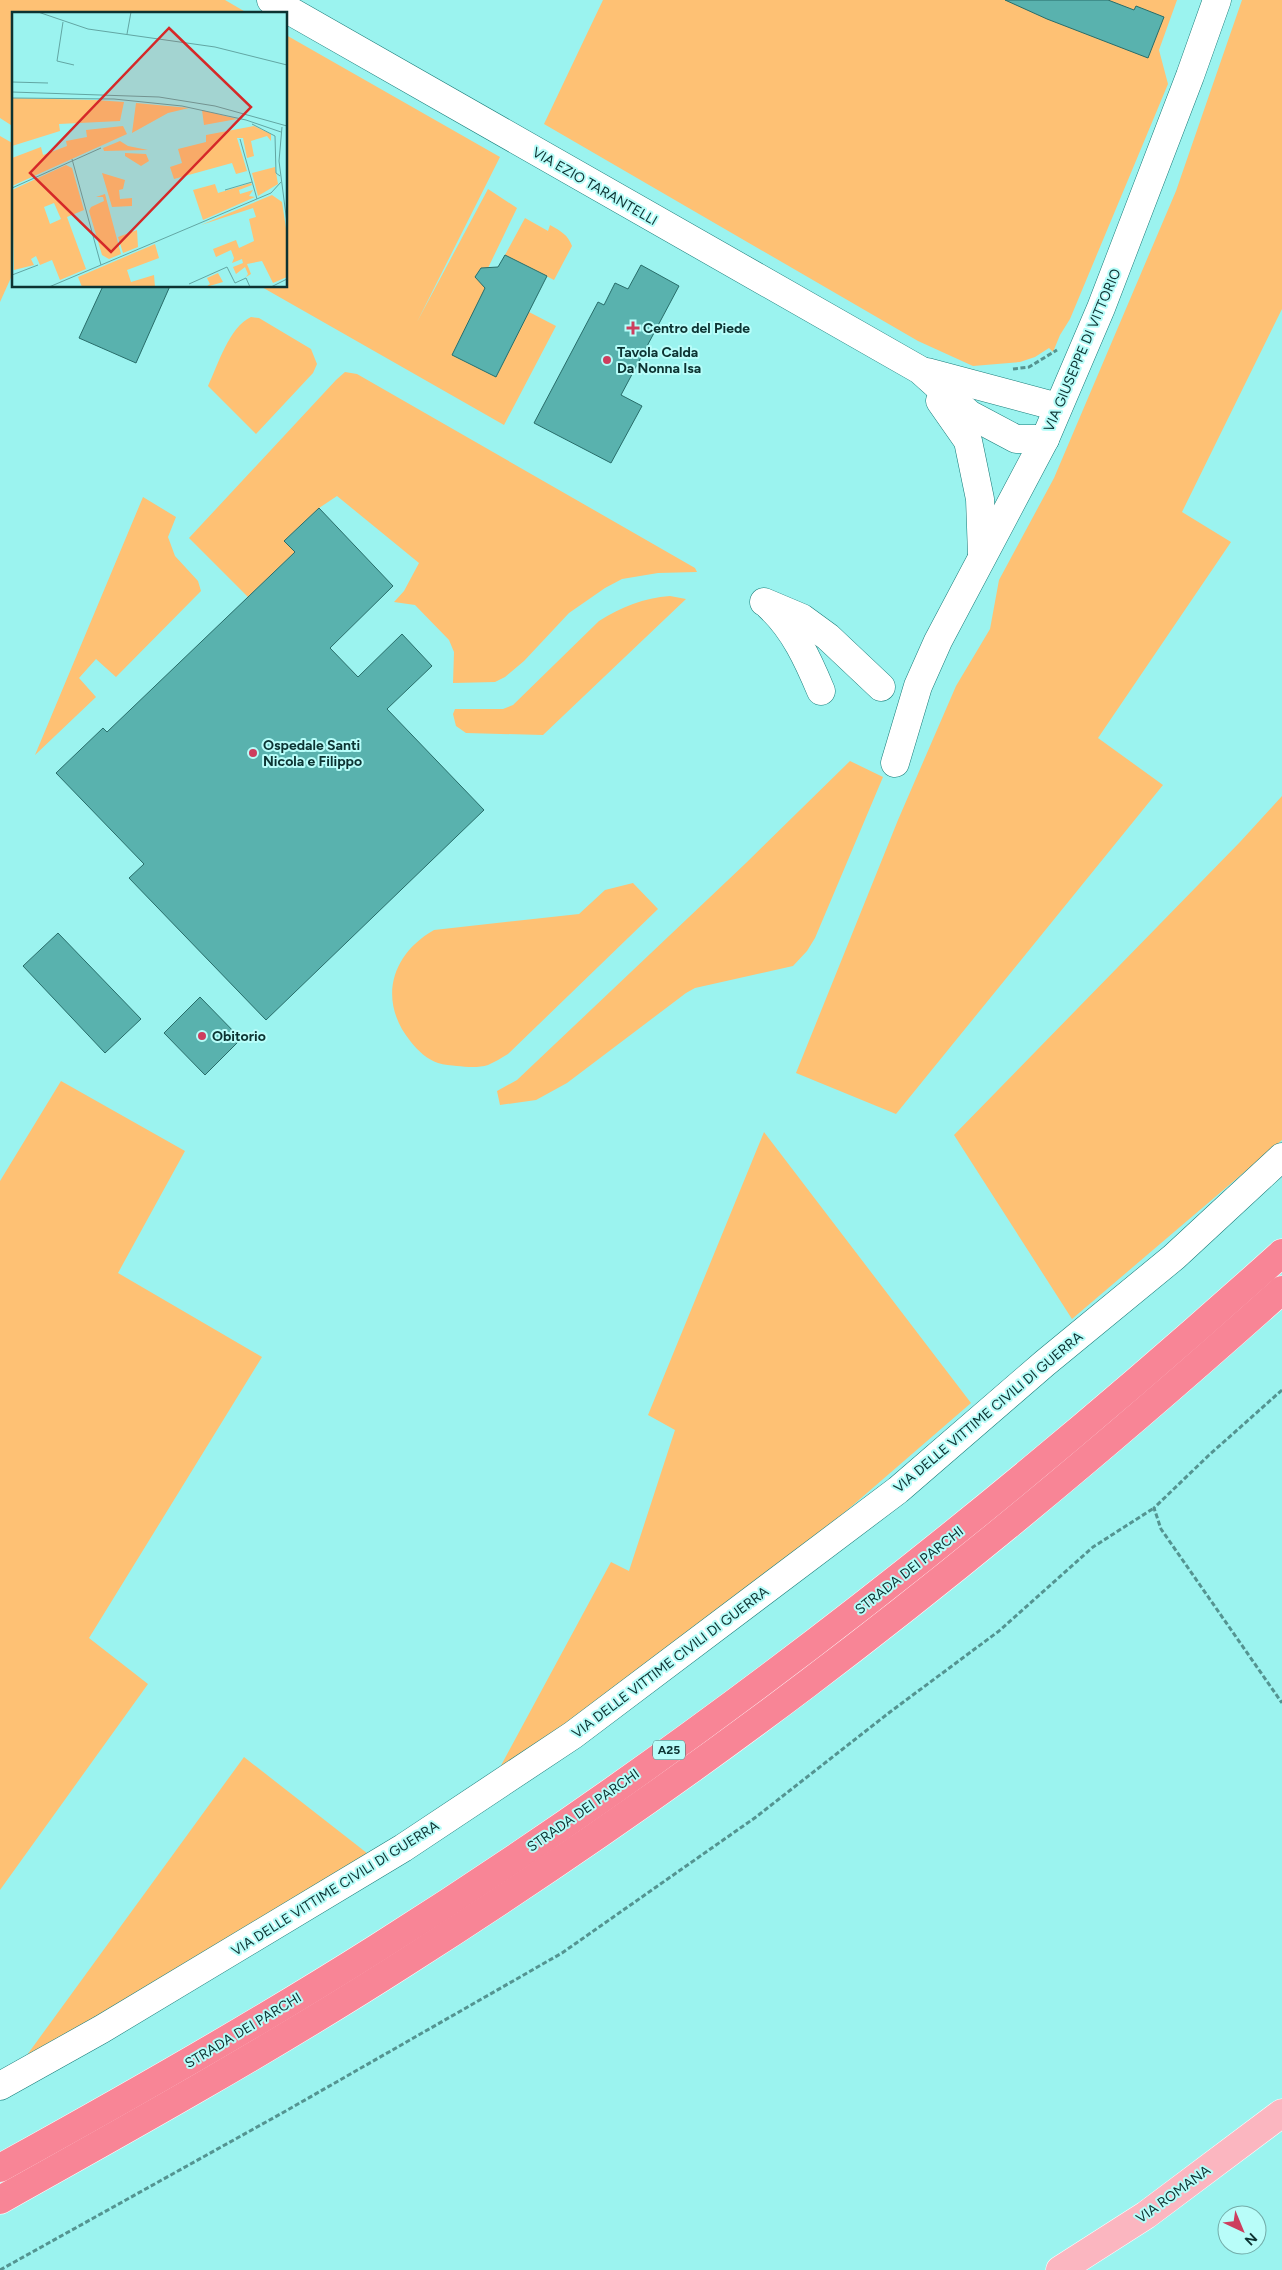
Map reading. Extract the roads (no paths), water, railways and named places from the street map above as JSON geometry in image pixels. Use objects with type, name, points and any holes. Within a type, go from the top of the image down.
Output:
[{"type":"highway","name":"STRADA DEI PARCHI","points":[[0,2168],[164,2076],[378,1948],[636,1774],[832,1630],[932,1552],[1116,1400],[1282,1252]]},
{"type":"highway","name":"STRADA DEI PARCHI","points":[[0,2200],[156,2113],[306,2024],[465,1923],[653,1796],[806,1685],[960,1565],[1145,1410],[1282,1290]]},
{"type":"main road","name":"VIA ROMANA","points":[[1060,2270],[1146,2215],[1282,2113]]},
{"type":"street","name":"VIA EZIO TARANTELLI","points":[[270,0],[920,370]]},
{"type":"street","name":"VIA GIUSEPPE DI VITTORIO","points":[[894,763],[918,686],[938,641],[1045,439],[1108,289],[1190,76],[1217,0]]},
{"type":"street","points":[[920,370],[1058,407]]},
{"type":"street","points":[[920,370],[970,414],[1016,439],[1045,439]]},
{"type":"street","points":[[920,370],[968,442],[980,499],[982,558]]},
{"type":"street","points":[[821,691],[804,652],[780,616],[764,602],[802,618],[828,636],[881,687]]},
{"type":"street","name":"VIA DELLE VITTIME CIVILI DI GUERRA","points":[[0,2086],[119,2019],[403,1848],[573,1735],[898,1490],[1045,1363],[1174,1257],[1282,1158]]},
{"type":"place","name":"Centro del Piede","points":[[633,328]]},
{"type":"place","name":"Tavola Calda Da Nonna Isa","points":[[607,360]]},
{"type":"place","name":"Ospedale Santi Nicola e Filippo","points":[[253,753]]},
{"type":"place","name":"Obitorio","points":[[202,1036]]}]
